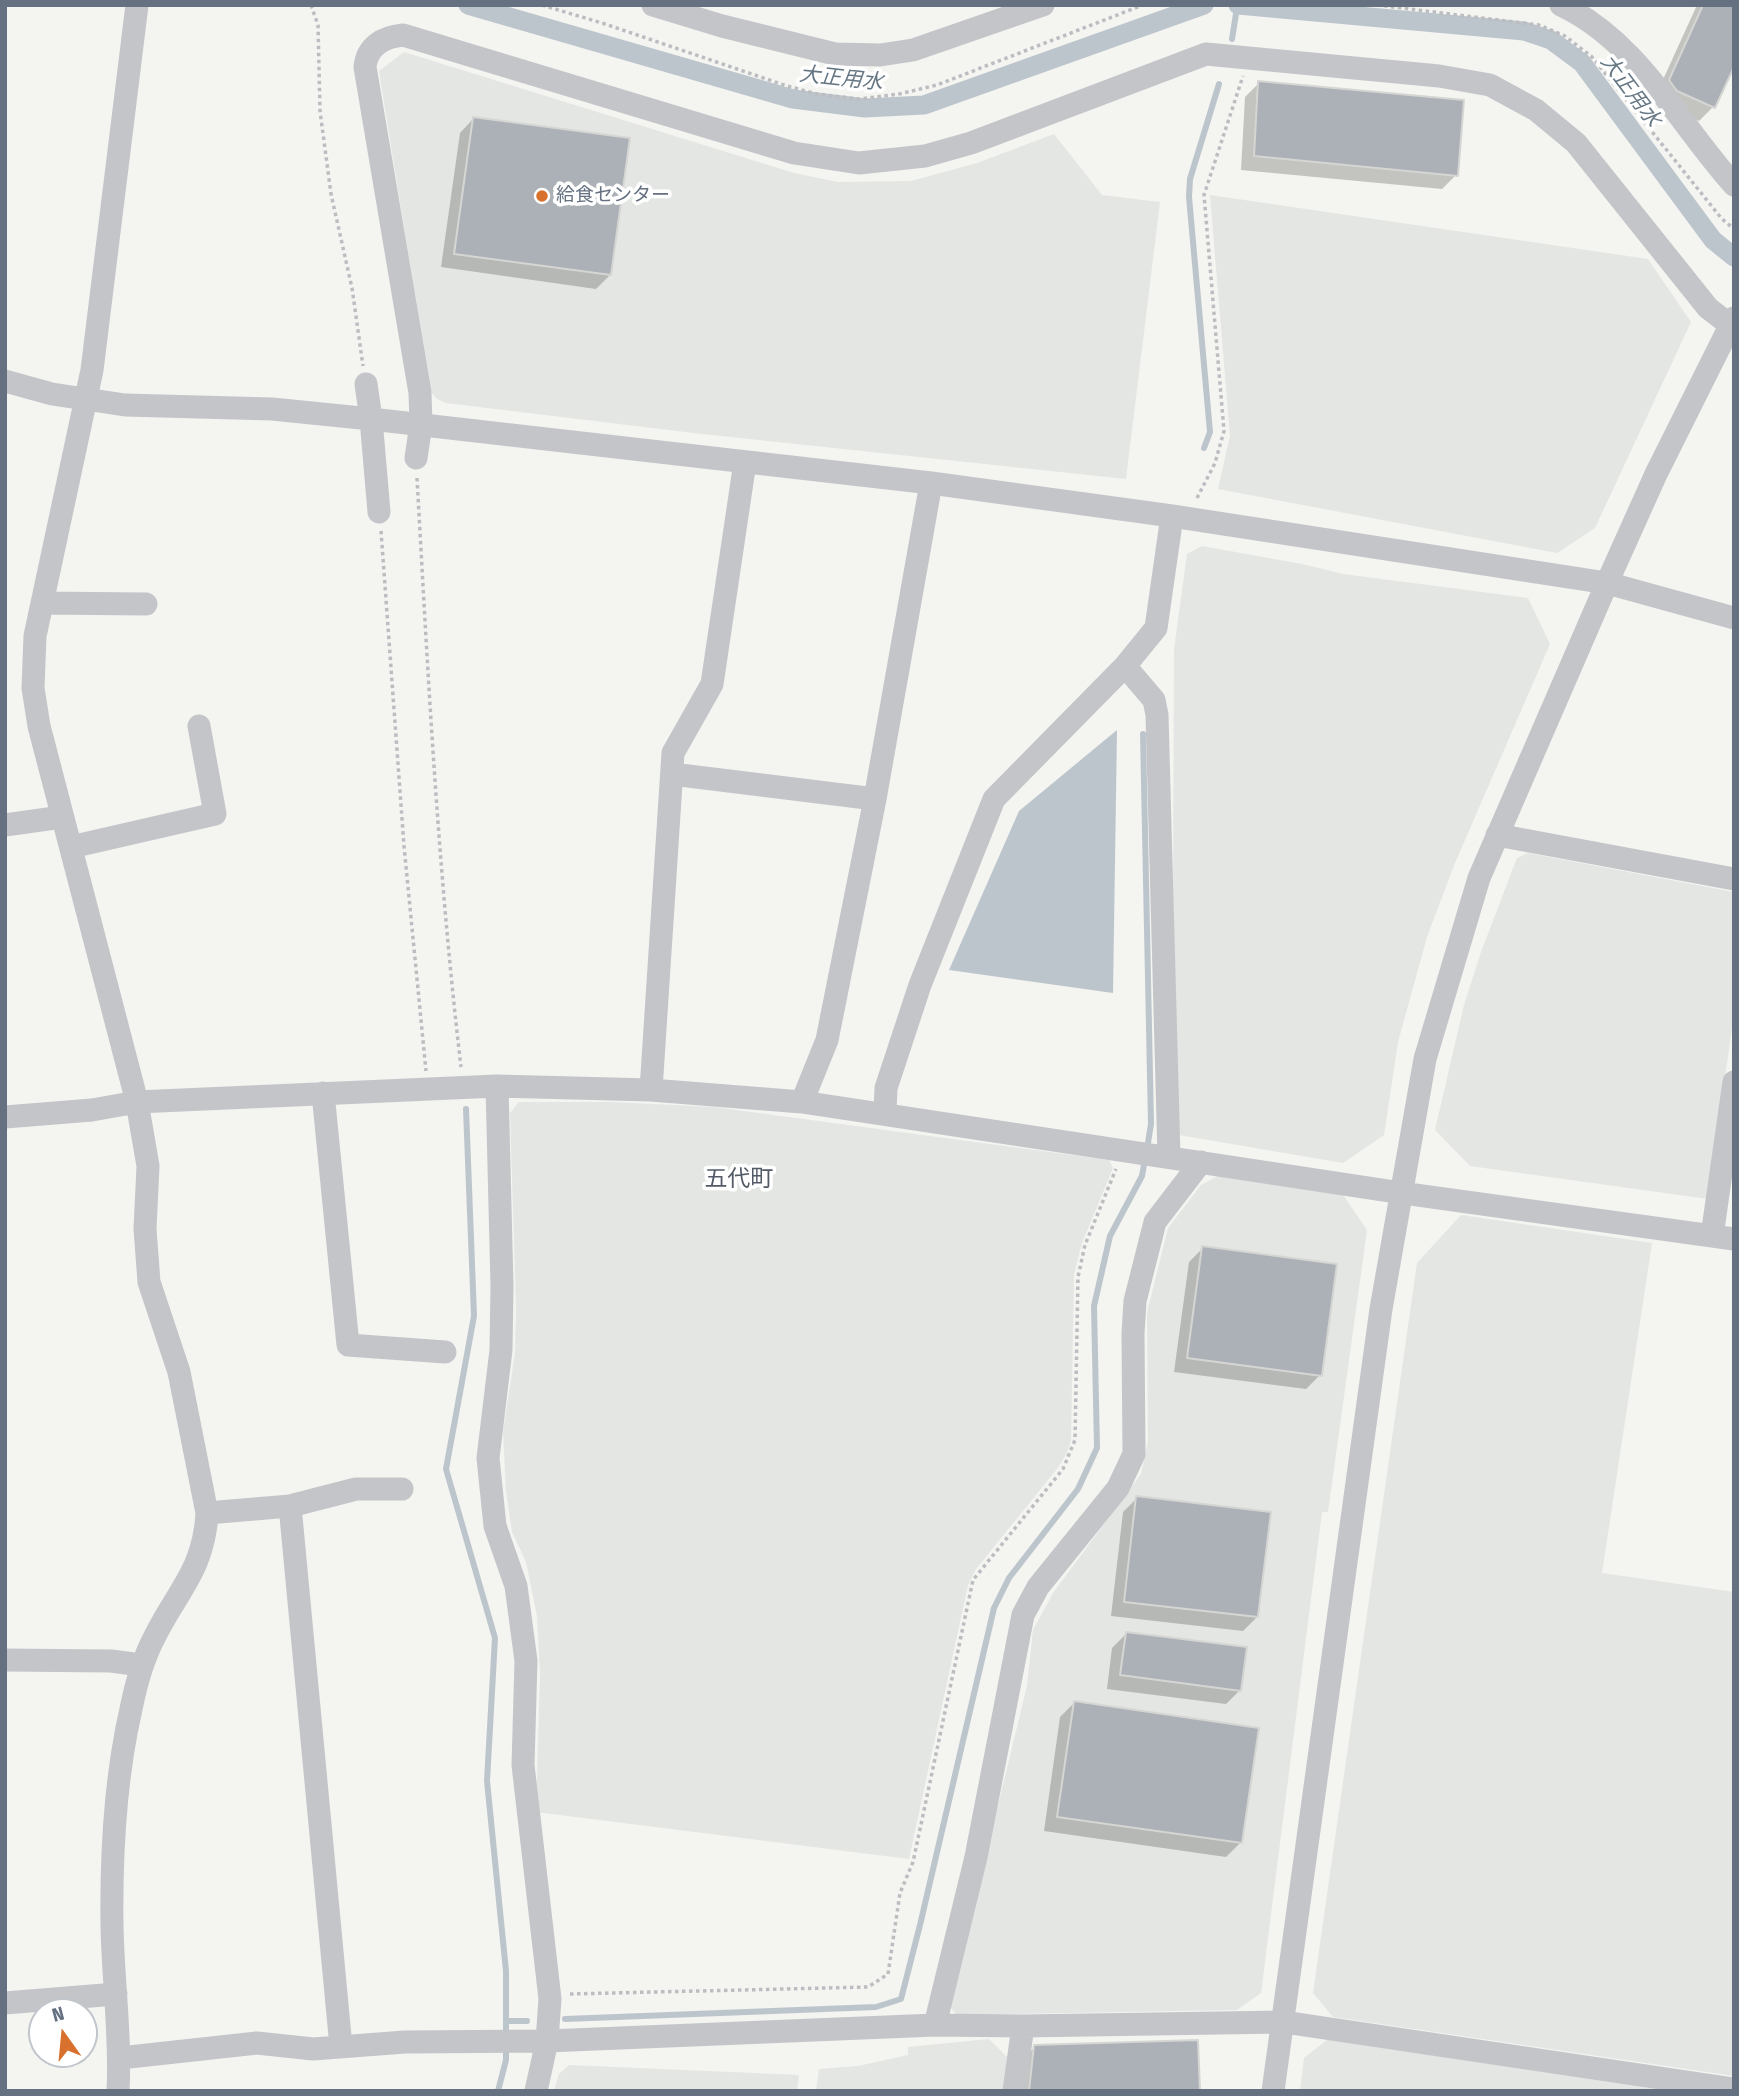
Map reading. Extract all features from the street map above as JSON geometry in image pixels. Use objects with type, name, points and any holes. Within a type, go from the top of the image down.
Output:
[{"type":"street","points":[[118,2091],[120,2058],[112,1927],[112,1854],[123,1745],[142,1665],[154,1637],[195,1568],[206,1534],[207,1513],[179,1372],[149,1282],[145,1229],[148,1166],[137,1102],[39,726],[33,688],[35,636],[87,400],[137,5]]},
{"type":"street","points":[[653,5],[722,26],[835,54],[880,55],[914,50],[1032,7]]},
{"type":"street","points":[[1561,5],[1590,21],[1609,36],[1654,84],[1734,185]]},
{"type":"street","points":[[416,457],[421,424],[420,393],[365,67],[369,52],[389,36],[403,35],[794,153],[859,163],[925,156],[971,143],[1206,54],[1439,76],[1490,85],[1536,110],[1576,143],[1709,309],[1732,321],[1656,474],[1606,583],[1479,878],[1425,1059],[1381,1309],[1273,2091]]},
{"type":"street","points":[[5,381],[52,394],[125,405],[272,409],[421,424],[931,483],[1172,516],[1606,583],[1734,618]]},
{"type":"street","points":[[366,384],[379,512]]},
{"type":"street","points":[[651,1090],[673,753],[712,684],[745,462]]},
{"type":"street","points":[[802,1102],[827,1040],[875,799],[931,483]]},
{"type":"street","points":[[885,1113],[886,1088],[920,985],[994,799],[1125,666],[1156,628],[1172,516]]},
{"type":"street","points":[[42,603],[146,604]]},
{"type":"street","points":[[1125,666],[1154,700],[1157,715],[1169,1157]]},
{"type":"street","points":[[71,847],[215,814],[199,726]]},
{"type":"street","points":[[672,774],[875,799]]},
{"type":"street","points":[[5,825],[62,817]]},
{"type":"street","points":[[1497,835],[1734,878]]},
{"type":"street","points":[[5,1117],[92,1110],[137,1102],[428,1088],[497,1086],[651,1090],[802,1102],[885,1113],[1402,1193],[1723,1237],[1734,1082]]},
{"type":"street","points":[[497,1086],[501,1337],[488,1458],[495,1526],[516,1586],[526,1661],[523,1765],[550,1998],[547,2041],[536,2091]]},
{"type":"street","points":[[323,1093],[348,1345],[445,1352]]},
{"type":"street","points":[[935,2025],[976,1857],[1023,1615],[1038,1587],[1118,1488],[1134,1454],[1135,1301],[1156,1223],[1201,1163]]},
{"type":"street","points":[[207,1513],[290,1506],[356,1489],[402,1489]]},
{"type":"street","points":[[290,1506],[341,2047]]},
{"type":"street","points":[[5,1660],[111,1661],[142,1665]]},
{"type":"street","points":[[5,2003],[116,1994]]},
{"type":"street","points":[[120,2058],[257,2043],[313,2049],[405,2042],[547,2041],[935,2025],[1283,2022],[1734,2089]]},
{"type":"street","points":[[1014,2091],[1023,2026]]},
{"type":"path","points":[[311,5],[318,25],[320,111],[331,194],[352,288],[366,384]]},
{"type":"path","points":[[1377,5],[1539,25],[1565,36],[1592,57],[1722,219],[1734,229]]},
{"type":"path","points":[[1197,498],[1215,463],[1224,431],[1204,195],[1249,58]]},
{"type":"path","points":[[416,457],[430,704],[453,998],[464,1087]]},
{"type":"path","points":[[379,512],[404,846],[428,1088]]},
{"type":"path","points":[[550,1998],[570,1994],[868,1987],[888,1974],[900,1893],[913,1862],[973,1580],[1063,1469],[1075,1440],[1078,1277],[1085,1245],[1122,1150]]},
{"type":"shaded area","points":[[404,52],[794,173],[838,182],[911,181],[977,163],[1054,134],[1102,195],[1160,202],[1126,479],[702,434],[446,403],[437,399],[430,391],[379,71]]},
{"type":"shaded area","points":[[1210,195],[1648,259],[1691,322],[1595,528],[1557,553],[1218,489],[1230,436]]},
{"type":"shaded area","points":[[1202,546],[1343,574],[1528,598],[1550,644],[1455,863],[1427,937],[1398,1042],[1384,1135],[1343,1163],[1179,1135],[1173,899],[1174,649],[1187,554]]},
{"type":"shaded area","points":[[1117,730],[1113,993],[949,970],[1019,811]]},
{"type":"shaded area","points":[[1528,853],[1734,892],[1734,1013],[1708,1199],[1470,1166],[1435,1130],[1464,1005],[1481,952],[1517,858]]},
{"type":"shaded area","points":[[519,1102],[611,1102],[714,1107],[1109,1160],[1113,1168],[1082,1243],[1074,1274],[1071,1441],[1057,1469],[976,1569],[968,1585],[909,1859],[536,1812],[540,1674],[537,1616],[526,1562],[512,1532],[506,1491],[503,1432],[515,1353],[510,1113]]},
{"type":"shaded area","points":[[1218,1176],[1343,1195],[1367,1230],[1328,1512],[1322,1512],[1261,1993],[1237,2010],[957,2015],[949,2006],[1027,1686],[1033,1630],[1053,1593],[1141,1474],[1148,1442],[1147,1313],[1168,1228],[1201,1185]]},
{"type":"shaded area","points":[[1461,1215],[1652,1243],[1602,1573],[1734,1592],[1734,2076],[1333,2017],[1313,1993],[1417,1263]]},
{"type":"shaded area","points":[[989,2039],[1009,2059],[1004,2091],[816,2091],[819,2069],[858,2066],[908,2055],[908,2047]]},
{"type":"shaded area","points":[[1328,2039],[1668,2091],[1300,2091],[1304,2058]]},
{"type":"shaded area","points":[[569,2065],[799,2075],[797,2091],[554,2091],[559,2074]]},
{"type":"building","points":[[1703,5],[1734,5],[1734,67],[1715,108],[1677,91],[1669,80]]},
{"type":"building","points":[[1258,81],[1464,100],[1458,176],[1254,156]]},
{"type":"building","name":"給食センター","points":[[473,117],[630,138],[611,275],[454,254]]},
{"type":"building","points":[[1202,1246],[1337,1264],[1322,1376],[1187,1358]]},
{"type":"building","points":[[1136,1496],[1271,1512],[1258,1617],[1124,1602]]},
{"type":"building","points":[[1126,1632],[1247,1647],[1241,1691],[1120,1675]]},
{"type":"building","points":[[1074,1701],[1259,1728],[1242,1843],[1057,1817]]},
{"type":"building","points":[[1198,2040],[1200,2091],[1029,2091],[1034,2045]]},
{"type":"waterway","name":"大正用水","points":[[468,5],[793,99],[865,108],[924,105],[1204,5]]},
{"type":"waterway","name":"大正用水","points":[[1238,5],[1524,31],[1551,40],[1582,63],[1713,240],[1734,257]]},
{"type":"waterway","points":[[1232,39],[1236,14]]},
{"type":"waterway","points":[[1204,448],[1210,432],[1189,197],[1190,179],[1219,84]]},
{"type":"waterway","points":[[1143,734],[1151,1124],[1147,1149]]},
{"type":"waterway","points":[[466,1109],[474,1316],[446,1469],[495,1638],[487,1781],[506,1971],[506,2060],[498,2091]]},
{"type":"waterway","points":[[565,2019],[876,2007],[901,1999],[994,1608],[1009,1578],[1078,1489],[1097,1448],[1094,1306],[1110,1236],[1142,1176],[1145,1159]]},
{"type":"waterway","points":[[506,2021],[527,2021]]},
{"type":"place","name":"給食センター","points":[[542,196]]},
{"type":"district","name":"五代町","points":[[739,1180]]}]
